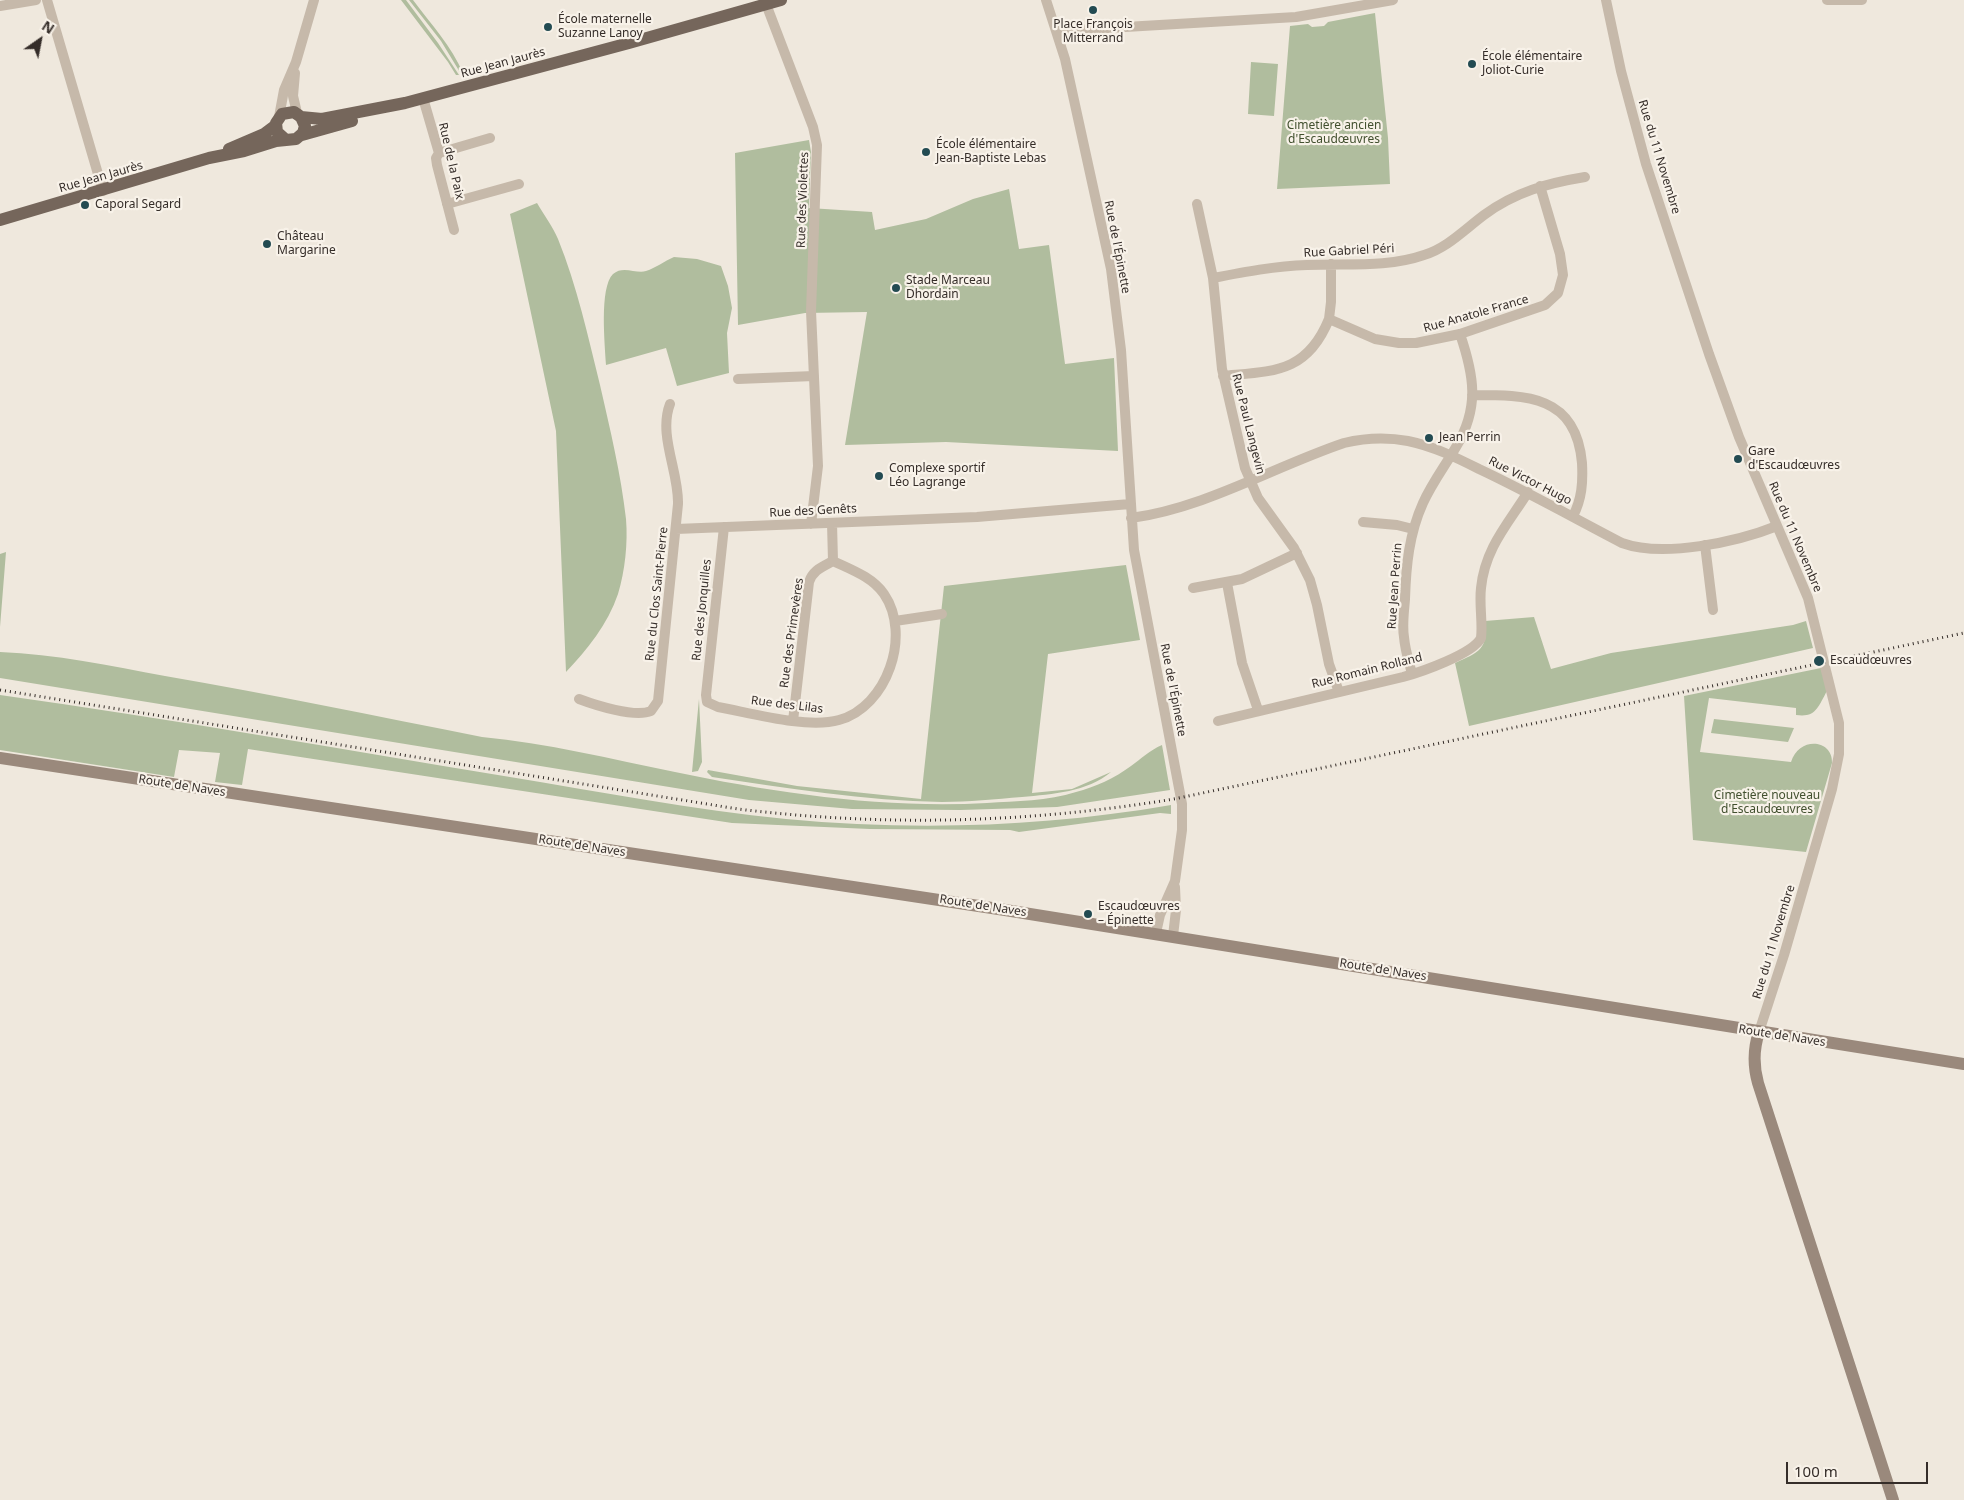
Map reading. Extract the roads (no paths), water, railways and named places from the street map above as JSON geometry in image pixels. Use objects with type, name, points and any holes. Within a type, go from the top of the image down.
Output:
[{"type":"main road","name":"Rue Jean Jaurès","points":[[302,135],[369,116],[422,98],[781,0]]},
{"type":"main road","name":"Rue Jean Jaurès","points":[[299,115],[322,119],[405,103]]},
{"type":"main road","points":[[287,112],[299,115],[305,126],[302,135],[294,140],[286,140],[279,134],[277,121],[287,112]]},
{"type":"main road","name":"Rue Jean Jaurès","points":[[209,158],[264,134],[277,121]]},
{"type":"main road","name":"Rue Jean Jaurès","points":[[0,220],[209,158],[286,140]]},
{"type":"main road","name":"Route de Naves","points":[[0,758],[1156,933],[1964,1064]]},
{"type":"main road","points":[[1759,1032],[1754,1046],[1758,1083],[1893,1500]]},
{"type":"street","points":[[0,6],[36,0]]},
{"type":"street","points":[[47,0],[103,191]]},
{"type":"street","points":[[277,121],[284,90],[296,62],[314,0]]},
{"type":"street","name":"Rue de l'Épinette","points":[[1046,0],[1065,59],[1111,268],[1121,350],[1135,560],[1182,804],[1182,830],[1175,881],[1176,910],[1173,936]]},
{"type":"street","points":[[1057,31],[1296,17],[1393,0]]},
{"type":"street","name":"Rue du 11 Novembre","points":[[1606,0],[1621,71],[1646,164],[1735,425],[1808,598],[1836,709],[1840,741],[1838,764],[1784,955],[1759,1032]]},
{"type":"street","points":[[1827,0],[1862,0]]},
{"type":"street","name":"Rue des Violettes","points":[[766,4],[798,86],[818,150],[811,311],[818,466],[811,524]]},
{"type":"street","points":[[296,62],[292,89],[299,115]]},
{"type":"street","name":"Rue de la Paix","points":[[422,98],[439,153],[436,161],[454,230]]},
{"type":"street","points":[[439,153],[490,138]]},
{"type":"street","name":"Rue Gabriel Péri","points":[[1212,278],[1268,268],[1391,262],[1424,255],[1446,244],[1504,202],[1540,186],[1586,177]]},
{"type":"street","points":[[447,204],[520,184]]},
{"type":"street","name":"Rue Anatole France","points":[[1329,319],[1366,336],[1399,343],[1424,343],[1460,334],[1540,308],[1558,293],[1563,281],[1562,268],[1540,186]]},
{"type":"street","name":"Rue Paul Langevin","points":[[1197,204],[1212,278],[1223,376],[1250,481],[1262,504],[1297,553],[1313,589],[1329,664],[1339,692]]},
{"type":"street","points":[[1223,376],[1272,371],[1292,364],[1304,356],[1314,345],[1329,319],[1332,302],[1331,264]]},
{"type":"street","name":"Rue Jean Perrin","points":[[1412,674],[1403,630],[1407,562],[1413,529],[1427,494],[1465,428],[1472,394],[1471,366],[1460,334]]},
{"type":"street","points":[[738,379],[814,376]]},
{"type":"street","points":[[1472,394],[1515,395],[1535,399],[1548,404],[1564,417],[1576,436],[1582,461],[1581,494],[1573,516]]},
{"type":"street","name":"Rue du Clos Saint-Pierre","points":[[579,699],[602,708],[644,713],[651,711],[657,706],[676,528],[678,492],[666,427],[666,416],[670,404]]},
{"type":"street","name":"Rue Victor Hugo","points":[[1131,518],[1153,514],[1197,501],[1335,446],[1365,439],[1391,439],[1425,445],[1450,456],[1528,492],[1622,543],[1637,548],[1657,549],[1705,544],[1753,534],[1777,526]]},
{"type":"street","name":"Rue Romain Rolland","points":[[1218,721],[1412,674],[1470,650],[1477,645],[1482,634],[1480,599],[1485,568],[1501,530],[1528,492]]},
{"type":"street","name":"Rue des Genêts","points":[[676,528],[811,524],[951,516],[977,517],[1130,504]]},
{"type":"street","points":[[1363,522],[1396,525],[1413,529]]},
{"type":"street","points":[[832,523],[833,562]]},
{"type":"street","name":"Rue des Jonquilles","points":[[706,695],[724,527]]},
{"type":"street","points":[[1705,544],[1713,610]]},
{"type":"street","points":[[1193,588],[1227,583],[1256,574],[1297,553]]},
{"type":"street","name":"Rue des Lilas","points":[[706,695],[708,702],[718,707],[793,721],[824,723],[849,716],[868,704],[879,689],[889,669],[894,648],[895,621],[887,598],[875,584],[864,576],[833,562]]},
{"type":"street","name":"Rue des Primevères","points":[[793,721],[809,582],[817,569],[833,562]]},
{"type":"street","points":[[1227,583],[1242,663],[1258,710]]},
{"type":"street","points":[[895,621],[942,614]]},
{"type":"street","name":"Rue de l'Épinette","points":[[1156,933],[1160,915],[1175,881]]},
{"type":"railway","points":[[0,690],[738,809],[848,818],[957,820],[1065,813],[1174,799],[1964,633]]},
{"type":"place","name":"Place François Mitterrand","points":[[1093,10]]},
{"type":"place","name":"École maternelle Suzanne Lanoy","points":[[548,27]]},
{"type":"place","name":"École élémentaire Joliot-Curie","points":[[1472,64]]},
{"type":"place","name":"École élémentaire Jean-Baptiste Lebas","points":[[926,152]]},
{"type":"place","name":"Caporal Segard","points":[[85,205]]},
{"type":"place","name":"Château Margarine","points":[[267,244]]},
{"type":"place","name":"Stade Marceau Dhordain","points":[[896,288]]},
{"type":"place","name":"Jean Perrin","points":[[1429,438]]},
{"type":"place","name":"Gare d'Escaudœuvres","points":[[1738,459]]},
{"type":"place","name":"Complexe sportif Léo Lagrange","points":[[879,476]]},
{"type":"place","name":"Escaudœuvres","points":[[1819,661]]},
{"type":"place","name":"Escaudœuvres – Épinette","points":[[1088,914]]},
{"type":"park label","name":"Cimetière ancien d'Escaudœuvres","points":[[1334,133]]},
{"type":"park label","name":"Cimetière nouveau d'Escaudœuvres","points":[[1767,803]]}]
